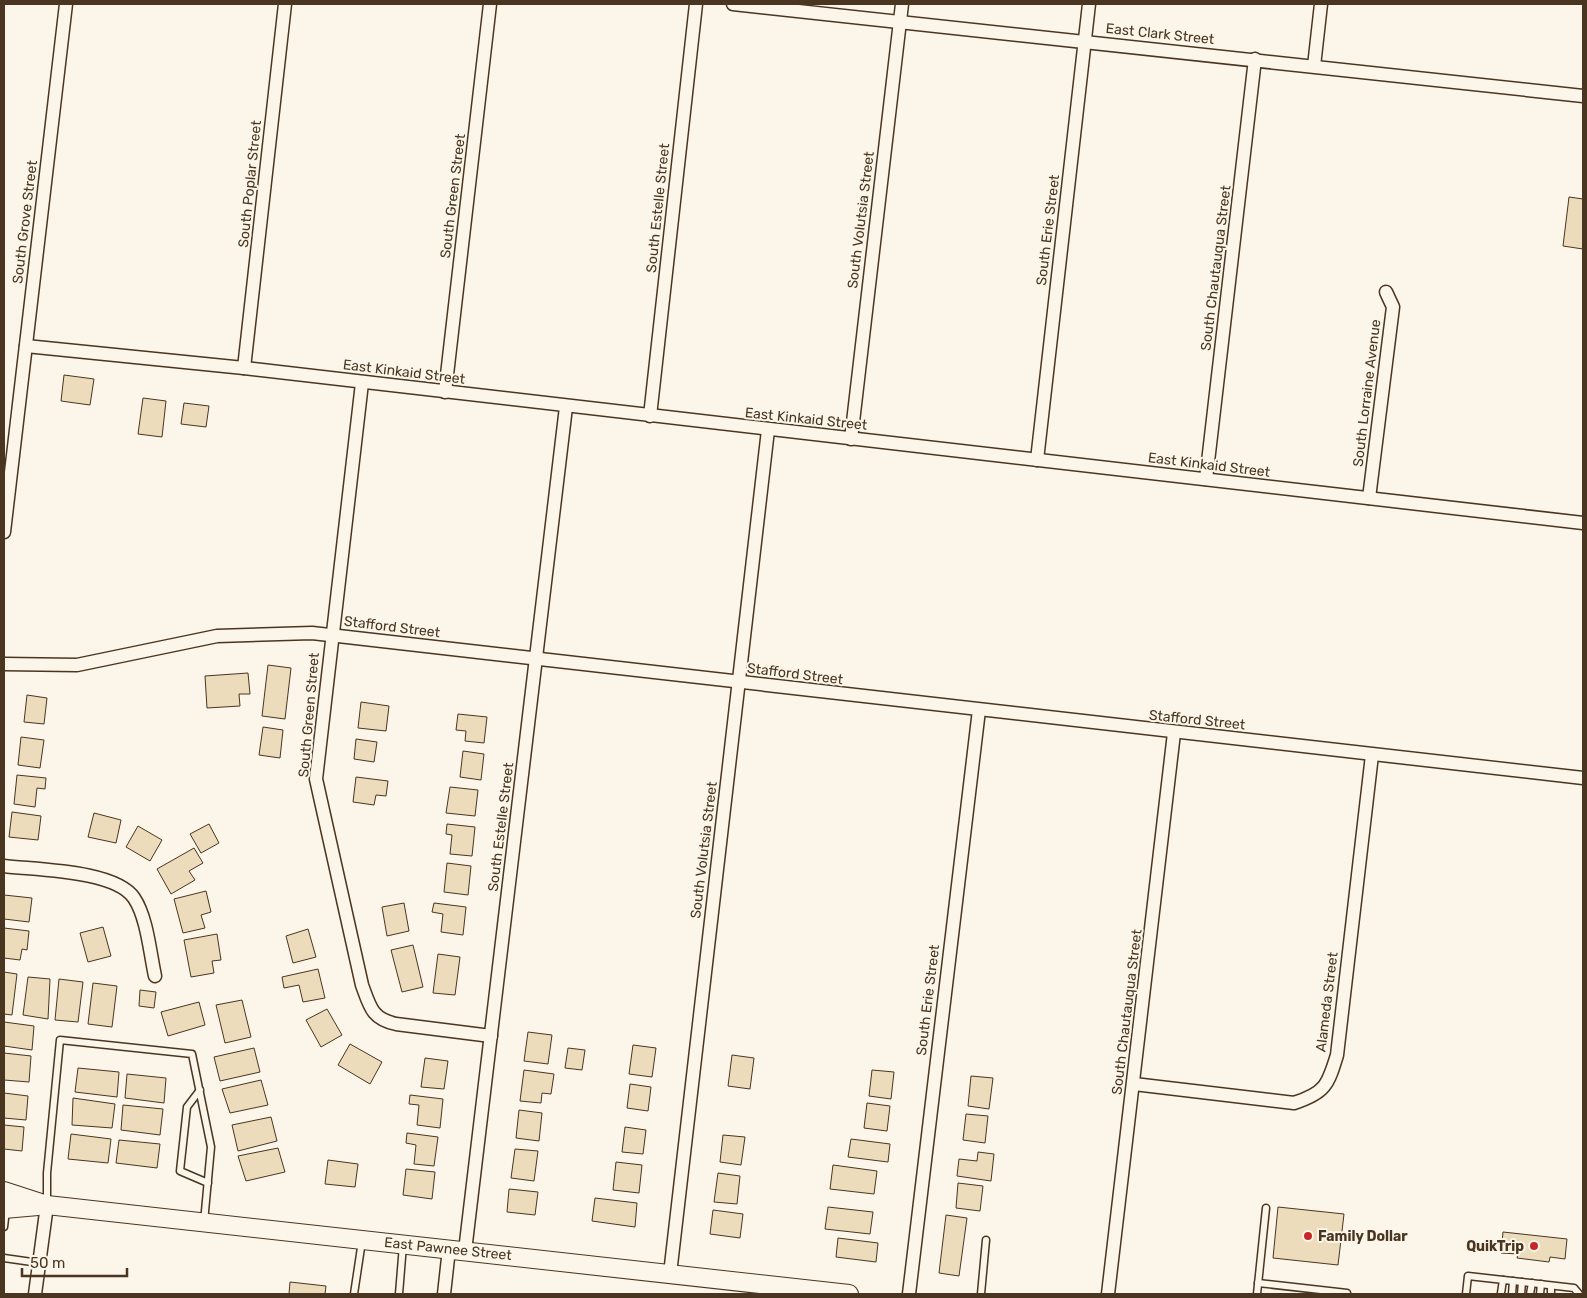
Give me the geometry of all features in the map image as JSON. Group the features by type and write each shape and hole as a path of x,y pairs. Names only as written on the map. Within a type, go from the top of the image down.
{"main road":[{"name":"East Pawnee Street","path":"4,1191 47,1205"},
{"name":"East Pawnee Street","path":"5,1209 47,1205 850,1294"}],"street":[{"name":"South Grove Street","path":"4,532 66,4"},
{"name":"South Poplar Street","path":"244,368 285,4"},
{"name":"South Green Street","path":"445,392 490,4"},
{"name":"South Estelle Street","path":"650,416 696,4"},
{"name":"East Clark Street","path":"733,4 1256,59 1583,96"},
{"name":"South Volutsia Street","path":"851,440 902,4"},
{"name":"South Erie Street","path":"1037,460 1089,4"},
{"path":"1314,66 1321,4"},
{"name":"South Chautauqua Street","path":"1206,479 1256,59"},
{"name":"South Lorraine Avenue","path":"1369,498 1393,307 1386,292"},
{"name":"East Kinkaid Street","path":"26,346 244,368 851,440 1583,523"},
{"name":"South Green Street","path":"362,382 316,780 362,985 368,1001 381,1021 410,1027 491,1036"},
{"name":"South Estelle Street","path":"444,1294 457,1250 491,1036 566,407"},
{"name":"South Volutsia Street","path":"670,1274 768,430"},
{"name":"Stafford Street","path":"4,664 77,665 217,636 312,633 1174,733 1583,778"},
{"name":"South Erie Street","path":"909,1294 979,710"},
{"name":"South Chautauqua Street","path":"1108,1294 1174,733"},
{"name":"Alameda Street","path":"1134,1084 1294,1103 1314,1096 1324,1086 1337,1055 1372,755"},
{"path":"4,866 100,878 122,888 134,898 141,915 155,976"},
{"path":"34,1294 47,1205"}],"lane":[{"path":"47,1205 48,1173 60,1040 192,1054 211,1147 204,1222"},
{"path":"200,1090 186,1107 180,1171 208,1183"},
{"path":"1257,1294 1266,1208"},
{"path":"4,1227 5,1209"},
{"path":"354,1294 362,1240"},
{"path":"981,1294 986,1240"},
{"path":"398,1294 403,1244"},
{"path":"4,1258 39,1263"},
{"path":"1466,1294 1468,1276 1574,1288 1581,1294"},
{"path":"1501,1293 1503,1280"},
{"path":"1512,1294 1513,1281"},
{"path":"1521,1294 1522,1282"},
{"path":"1258,1283 1347,1293"},
{"path":"1530,1294 1532,1283"},
{"path":"1540,1294 1541,1284"},
{"path":"1551,1294 1552,1286"}],"building":[{"path":"1569,197 1583,199 1583,249 1563,246"},
{"path":"64,375 94,379 90,405 61,401"},
{"path":"143,398 166,401 162,437 138,434"},
{"path":"184,403 209,406 206,427 181,424"},
{"path":"268,665 291,668 285,719 262,716"},
{"path":"248,673 250,694 239,694 240,706 207,708 205,676"},
{"path":"27,695 47,698 44,724 24,722"},
{"path":"361,702 389,706 386,731 358,728"},
{"path":"458,714 487,717 484,743 465,741 466,731 456,730"},
{"path":"263,727 283,730 280,758 259,755"},
{"path":"21,737 44,740 40,768 18,765"},
{"path":"356,739 377,742 374,762 354,759"},
{"path":"463,751 484,754 481,780 460,777"},
{"path":"17,775 46,778 45,789 37,788 35,807 14,804"},
{"path":"356,777 388,781 386,796 376,795 374,805 353,802"},
{"path":"450,787 478,790 475,816 446,813"},
{"path":"12,812 41,816 38,840 9,837"},
{"path":"94,813 121,820 116,843 88,837"},
{"path":"209,824 219,843 201,853 190,834"},
{"path":"447,824 475,827 472,856 450,854 452,835 446,834"},
{"path":"138,826 162,840 150,861 126,847"},
{"path":"194,848 203,863 189,871 195,880 171,894 157,869"},
{"path":"447,863 471,866 468,895 444,892"},
{"path":"206,891 211,912 201,915 205,928 183,933 174,899"},
{"path":"4,895 32,898 29,922 4,919"},
{"path":"404,903 409,931 387,936 382,907"},
{"path":"434,903 466,907 463,935 441,932 443,914 432,912"},
{"path":"103,927 111,956 88,962 80,933"},
{"path":"4,928 29,931 27,950 22,949 20,960 4,958"},
{"path":"308,929 316,957 293,963 286,936"},
{"path":"217,934 221,960 212,961 214,973 191,977 184,940"},
{"path":"413,945 423,987 402,992 391,950"},
{"path":"438,954 460,957 455,995 433,993"},
{"path":"318,969 325,998 303,1002 299,985 284,988 282,977"},
{"path":"4,972 17,974 12,1015 4,1014"},
{"path":"28,977 50,979 48,1019 23,1015"},
{"path":"59,979 83,982 78,1022 55,1020"},
{"path":"93,983 117,986 112,1027 88,1024"},
{"path":"140,990 156,992 154,1008 139,1006"},
{"path":"242,1000 251,1037 225,1043 216,1005"},
{"path":"199,1002 205,1025 168,1036 161,1012"},
{"path":"327,1009 342,1035 321,1047 306,1020"},
{"path":"4,1022 34,1026 32,1050 4,1046"},
{"path":"528,1032 552,1035 548,1064 524,1061"},
{"path":"350,1044 382,1062 370,1084 338,1065"},
{"path":"633,1045 656,1048 652,1077 629,1074"},
{"path":"254,1048 260,1072 220,1081 214,1057"},
{"path":"568,1048 585,1050 582,1070 565,1068"},
{"path":"4,1053 31,1056 29,1082 4,1080"},
{"path":"732,1055 754,1058 750,1089 728,1086"},
{"path":"425,1058 448,1061 444,1089 421,1087"},
{"path":"78,1068 119,1072 117,1097 75,1092"},
{"path":"524,1070 554,1074 551,1094 542,1093 541,1103 520,1101"},
{"path":"872,1070 894,1072 891,1099 869,1096"},
{"path":"127,1074 166,1078 164,1103 125,1098"},
{"path":"971,1076 993,1078 989,1109 968,1106"},
{"path":"261,1080 268,1105 230,1113 222,1089"},
{"path":"630,1084 651,1087 648,1111 627,1108"},
{"path":"4,1093 28,1096 26,1120 4,1118"},
{"path":"410,1095 443,1099 440,1128 417,1125 419,1105 409,1104"},
{"path":"73,1098 115,1104 112,1128 72,1125"},
{"path":"867,1103 890,1106 887,1131 864,1128"},
{"path":"123,1105 163,1109 160,1135 121,1130"},
{"path":"519,1110 542,1113 539,1141 516,1138"},
{"path":"966,1114 988,1116 985,1143 963,1140"},
{"path":"271,1117 277,1141 238,1151 232,1125"},
{"path":"4,1125 24,1127 22,1151 4,1149"},
{"path":"625,1127 646,1130 643,1154 622,1152"},
{"path":"407,1133 438,1137 434,1166 414,1164 416,1145 406,1143"},
{"path":"71,1134 111,1139 108,1163 68,1159"},
{"path":"723,1135 745,1137 741,1165 720,1162"},
{"path":"851,1139 890,1144 888,1162 848,1157"},
{"path":"119,1140 160,1144 157,1168 116,1163"},
{"path":"278,1148 285,1172 246,1181 238,1156"},
{"path":"515,1149 538,1151 534,1181 511,1178"},
{"path":"978,1152 994,1154 991,1181 957,1176 959,1159 977,1161"},
{"path":"328,1160 358,1164 355,1187 325,1184"},
{"path":"616,1162 642,1165 639,1193 613,1190"},
{"path":"833,1165 877,1171 874,1194 830,1189"},
{"path":"406,1169 435,1172 432,1199 403,1195"},
{"path":"718,1173 740,1176 737,1204 714,1202"},
{"path":"958,1183 983,1186 980,1211 956,1208"},
{"path":"509,1189 538,1192 535,1215 507,1212"},
{"path":"595,1198 637,1203 635,1227 592,1221"},
{"path":"828,1207 873,1212 870,1234 825,1229"},
{"name":"Family Dollar","path":"1278,1207 1344,1214 1338,1265 1273,1258"},
{"path":"713,1210 743,1214 740,1238 710,1234"},
{"path":"946,1215 967,1218 959,1276 939,1273"},
{"name":"QuikTrip","path":"1503,1232 1567,1239 1565,1259 1550,1257 1549,1262 1517,1258 1518,1254 1501,1253"},
{"path":"838,1238 878,1243 876,1262 836,1257"},
{"path":"290,1282 326,1286 325,1294 289,1294"}],"place":[{"name":"Family Dollar","path":"1308,1236"},
{"name":"QuikTrip","path":"1534,1246"}]}
